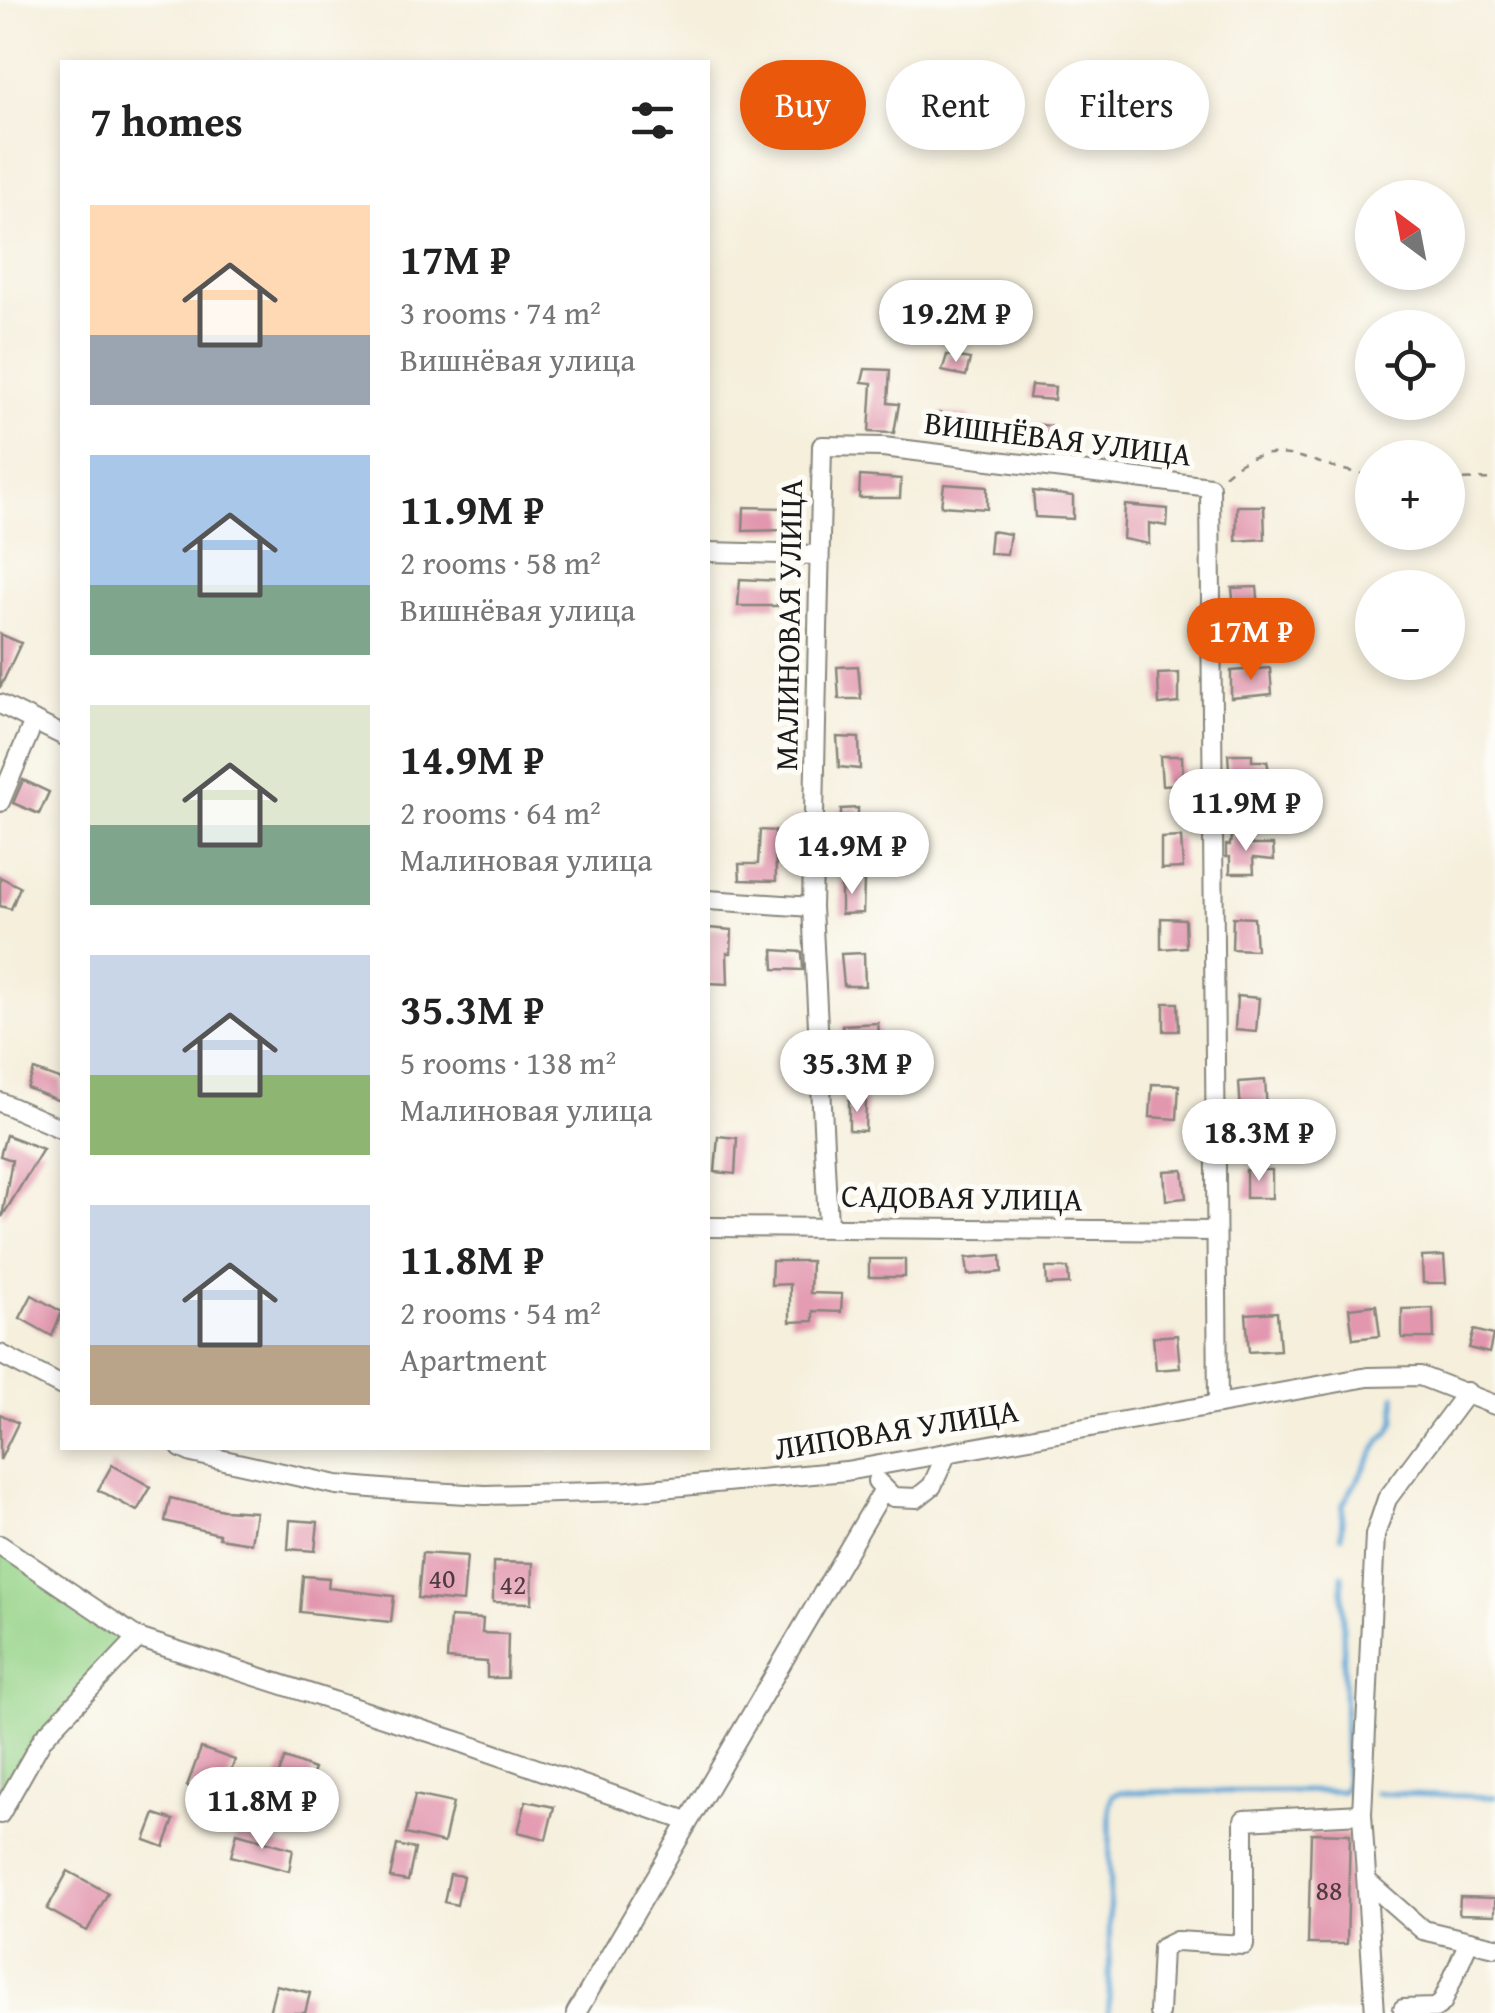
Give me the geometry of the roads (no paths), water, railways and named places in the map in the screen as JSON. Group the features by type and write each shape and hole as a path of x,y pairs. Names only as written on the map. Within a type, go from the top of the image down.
{"street":[{"name":"ВИШНЁВАЯ УЛИЦА","path":"822,446 883,446 1210,487 1218,1404"},
{"name":"МАЛИНОВАЯ УЛИЦА","path":"822,446 812,907 828,1226"},
{"path":"710,552 820,555"},
{"path":"0,704 60,734"},
{"path":"0,802 34,720"},
{"path":"710,900 812,907"},
{"path":"0,1102 60,1128"},
{"name":"САДОВАЯ УЛИЦА","path":"710,1227 1216,1230"},
{"path":"0,1354 60,1385"},
{"name":"ЛИПОВАЯ УЛИЦА","path":"185,1450 336,1485 486,1495 629,1491 871,1466 1368,1377 1420,1376 1495,1405"},
{"path":"1376,2013 1362,1814 1375,1535 1387,1499 1466,1392"},
{"path":"871,1466 873,1476 893,1497 917,1498 932,1486 946,1453"},
{"path":"576,2013 884,1489"},
{"path":"0,1545 138,1638 687,1820"},
{"path":"2,1804 43,1738 138,1638"},
{"path":"1159,2013 1162,1948 1176,1940 1244,1945 1244,1820 1362,1814"},
{"path":"1368,1882 1423,1930 1495,1947"},
{"path":"1404,2009 1435,2008 1442,2004 1469,1941"}],"waterway":[{"path":"1341,1536 1343,1504 1395,1421 1395,1395"},
{"path":"1109,2013 1113,1795 1343,1791 1346,1784 1342,1575"},
{"path":"1376,1793 1495,1797"}]}
